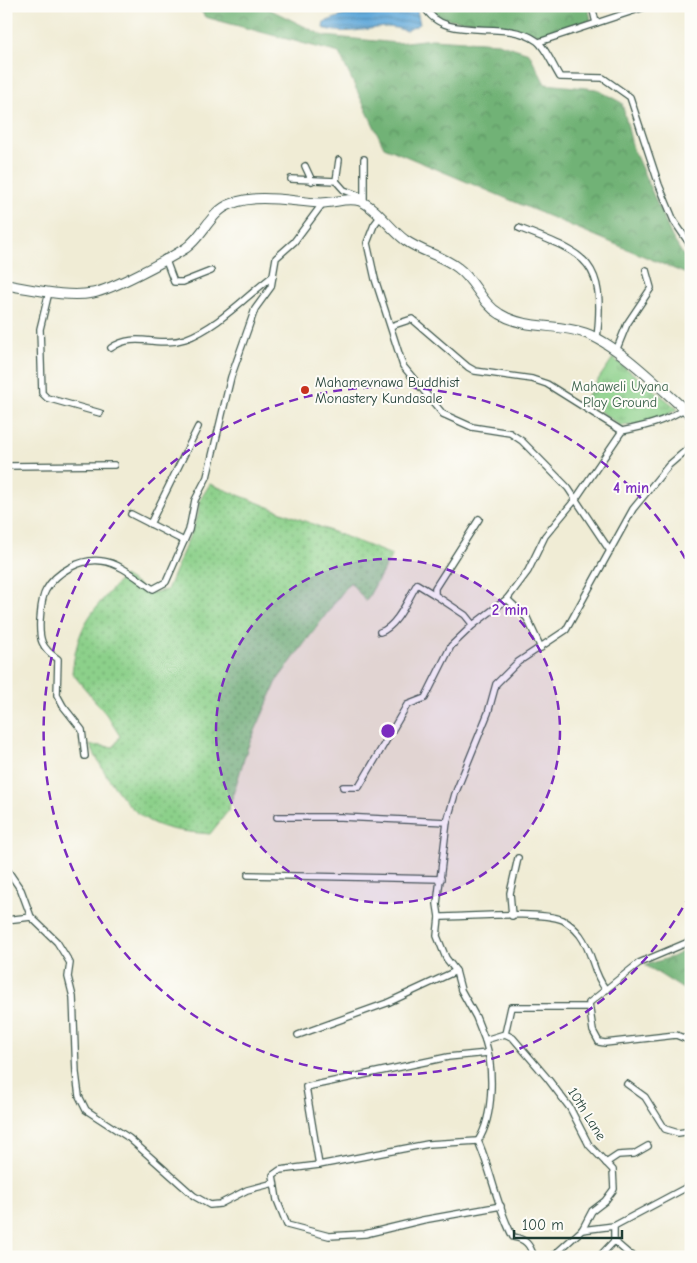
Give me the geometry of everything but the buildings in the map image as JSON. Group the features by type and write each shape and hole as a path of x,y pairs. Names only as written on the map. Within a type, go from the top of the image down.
{"street":[{"path":"424,6 436,22 464,28 508,30 527,35 539,42 560,76 603,78 630,97 659,184 674,221 691,246"},
{"path":"592,6 596,23"},
{"path":"539,42 648,6"},
{"path":"363,202 364,159"},
{"path":"336,181 339,160"},
{"path":"305,166 312,181"},
{"path":"291,179 336,181 344,190 360,196 363,202 405,240 460,269 484,301 499,314 515,322 582,332 597,338 616,351 687,412 651,425 622,431 547,384 532,379 475,371 412,319 391,326"},
{"path":"6,285 49,292 94,293 118,284 187,247 215,215 228,204 248,198 324,203 347,199 363,202"},
{"path":"85,756 82,730 63,706 57,695 58,659 48,653 39,636 41,607 45,591 57,575 73,566 87,562 102,561 128,572 153,589 160,587 166,582 194,513 195,500 207,478 231,377 255,308 271,287 276,258 294,242 324,203"},
{"path":"380,217 374,224 367,243 375,279 403,366 443,414 472,427 510,433 516,437 568,488 610,551"},
{"path":"520,228 565,246 581,256 592,269 598,283 600,316 597,338"},
{"path":"165,258 174,282 183,282 211,271"},
{"path":"616,351 627,324 651,288 646,270"},
{"path":"111,348 121,340 172,342 186,338 207,328 273,276"},
{"path":"49,292 40,329 42,393 47,398 100,414"},
{"path":"150,524 198,427"},
{"path":"343,787 358,787 407,705 425,698 451,646 473,625 507,599 528,571 545,536 575,500 622,431"},
{"path":"478,1141 485,1130 489,1114 490,1064 488,1053 476,1017 461,990 456,971 446,958 437,936 439,917 437,904 447,822 455,794 488,712 496,684 518,662 566,630 633,509 669,466 691,446"},
{"path":"6,466 114,465"},
{"path":"131,514 184,541"},
{"path":"435,596 435,588 479,519"},
{"path":"380,632 386,630 394,620 417,584 465,615 473,625"},
{"path":"507,599 526,618 541,648"},
{"path":"277,817 341,817 447,822"},
{"path":"512,916 510,892 518,858"},
{"path":"6,868 21,890 31,917 57,942 70,963 68,977 73,998 78,1096 86,1110 129,1138 194,1196 210,1205 220,1204 247,1190 274,1183"},
{"path":"248,875 441,879"},
{"path":"439,917 545,916 564,920 578,932 590,949 596,977 606,990"},
{"path":"6,920 31,917"},
{"path":"691,941 639,963 589,1003 593,1031 599,1042 605,1043 676,1035 691,1041"},
{"path":"298,1035 387,1003 456,971"},
{"path":"485,1040 505,1034 511,1007 589,1007"},
{"name":"10th Lane","path":"505,1034 513,1038 548,1079 570,1108 589,1145 613,1170 614,1189 605,1201 592,1211 582,1230 552,1257"},
{"path":"319,1165 306,1087 448,1057 488,1053"},
{"path":"627,1084 646,1097 665,1130 678,1133 691,1131"},
{"path":"478,1141 428,1144 319,1165 280,1170 273,1175 277,1200 287,1225 329,1236 364,1234 423,1220 501,1206"},
{"path":"478,1141 488,1163 506,1225 513,1237 523,1239 530,1246 534,1257"},
{"path":"606,1163 618,1154 634,1154 648,1146"},
{"path":"582,1230 614,1226 691,1185"},
{"path":"599,1257 614,1241 614,1226"},
{"path":"614,1241 629,1254 636,1257"}],"green space":[{"path":"198,6 263,6 324,36 397,43 432,39 498,43 529,53 545,84 596,89 622,103 633,149 672,237 691,268 691,276 384,147 339,53 205,17"},
{"path":"430,6 588,6 591,20 541,36 504,25 440,18"},
{"name":"Mahaweli Uyana Play Ground","path":"613,358 678,409 650,423 621,426 584,400"},
{"path":"210,484 392,555 366,601 350,582 278,679 247,749 228,811 210,834 163,827 149,821 131,807 107,776 90,745 114,747 120,736 106,714 72,673 82,630 95,609 124,576 151,593 167,590 198,516 200,500"},
{"path":"691,947 691,994 645,965 672,957"}],"water":[{"path":"371,6 416,6 420,24 406,31 387,27 347,31 323,28 324,22"}],"place":[{"name":"Mahamevnawa Buddhist Monastery Kundasale","path":"305,390"}]}
